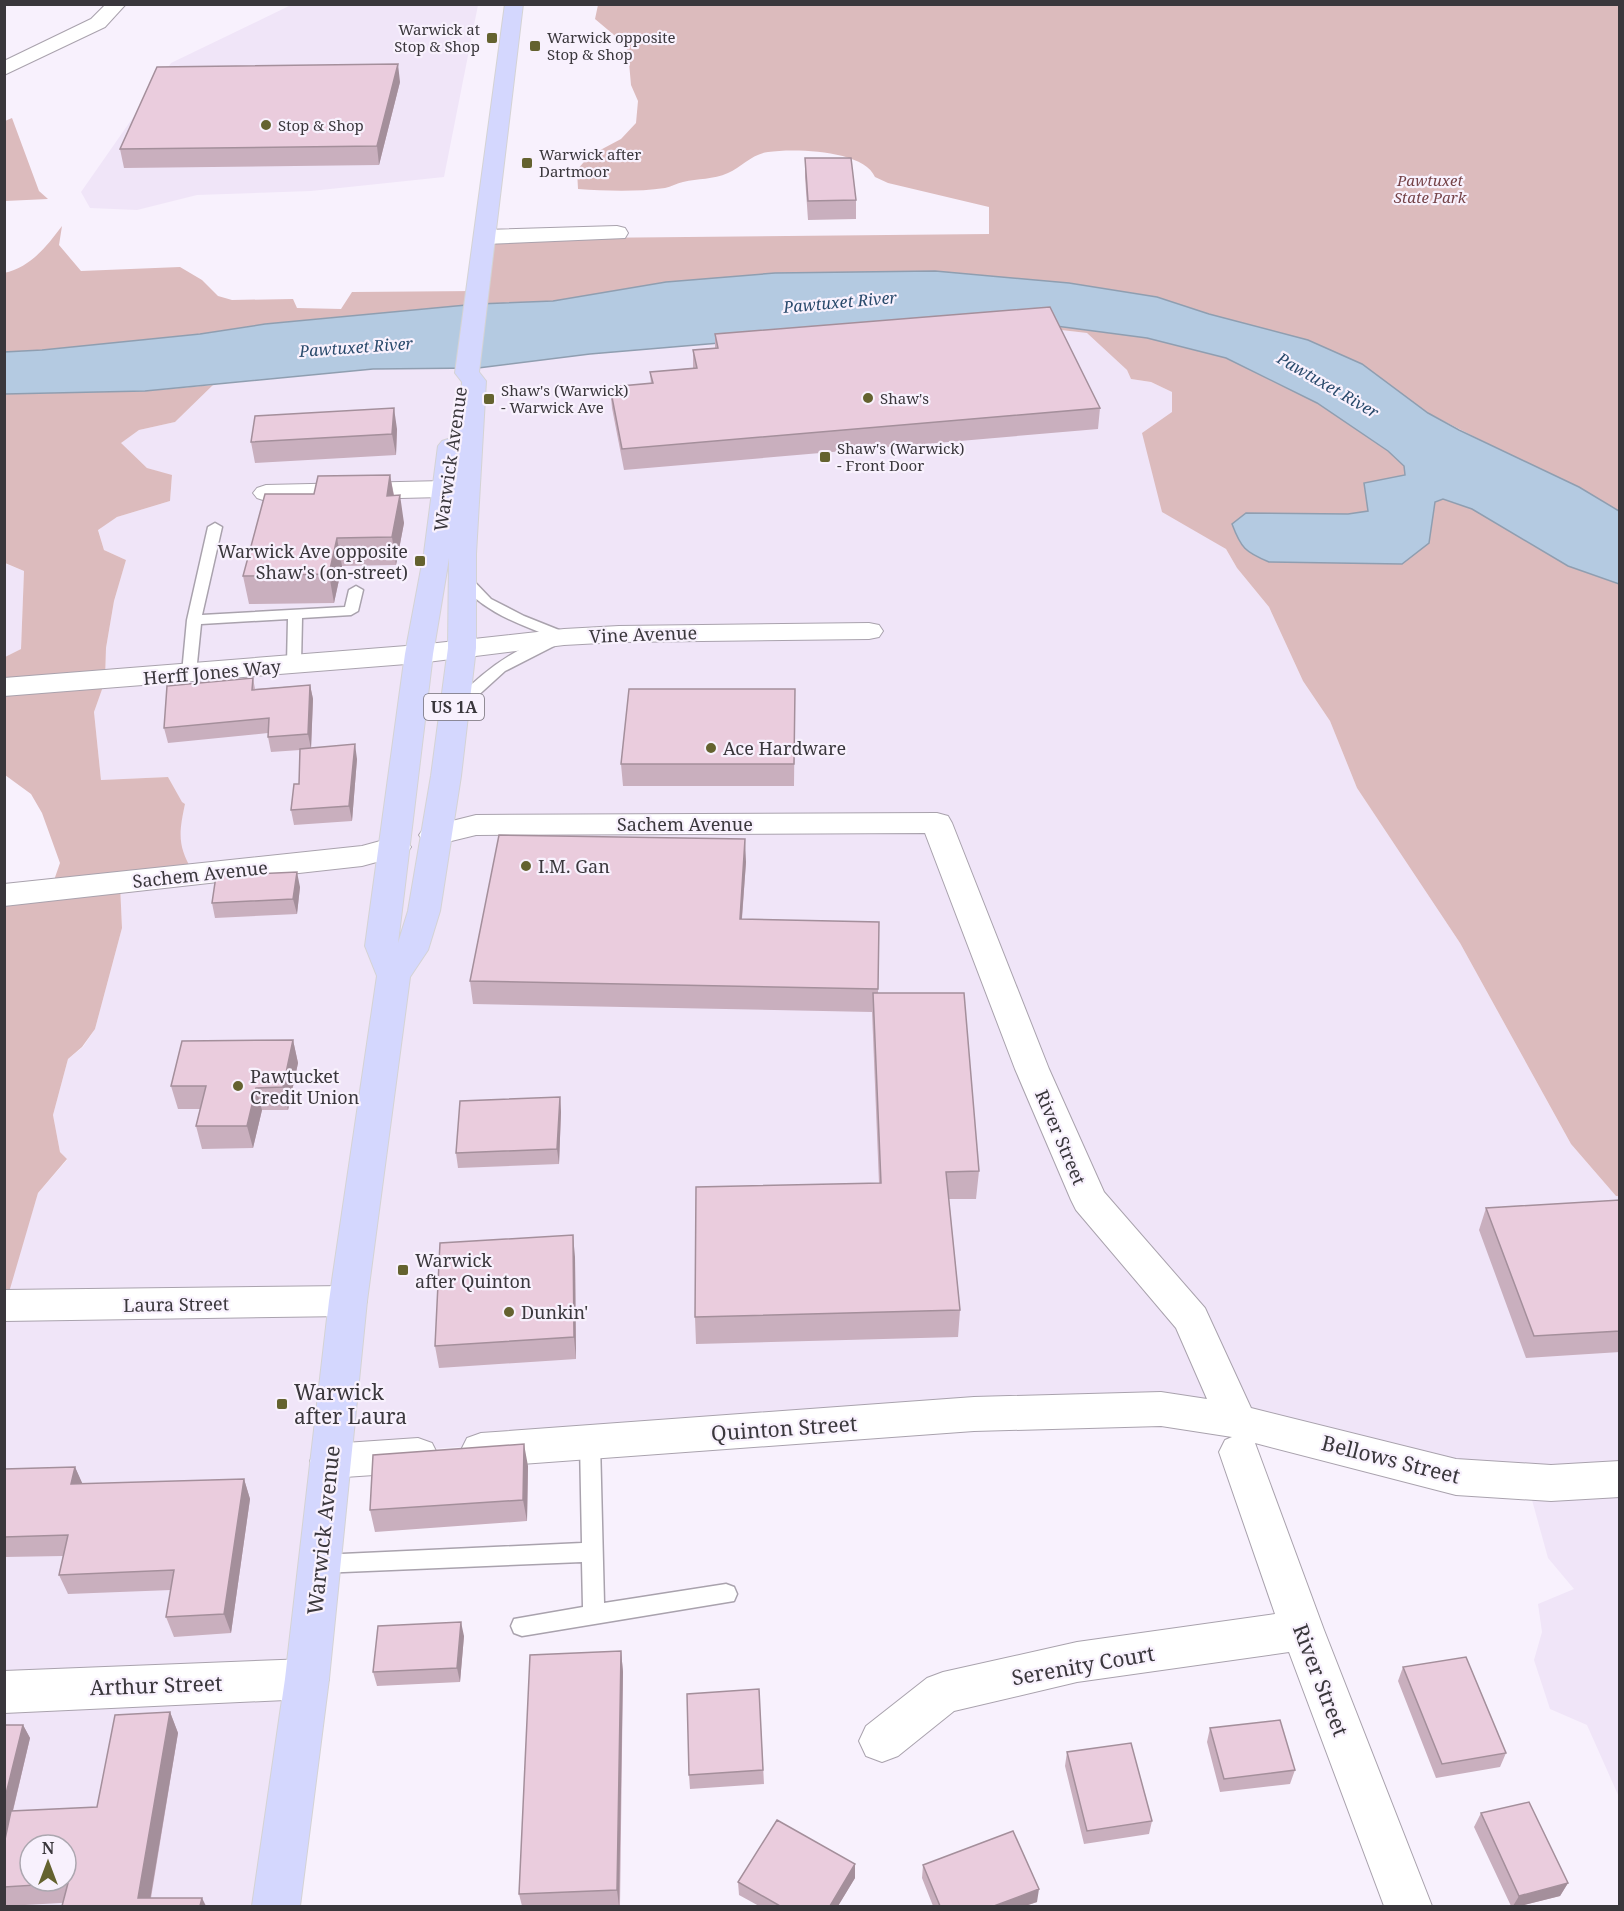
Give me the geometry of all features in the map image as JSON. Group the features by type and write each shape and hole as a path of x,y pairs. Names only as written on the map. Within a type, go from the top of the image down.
{"main road":[{"path":"467,371 479,293 514,4"},
{"name":"Warwick Avenue","path":"276,1906 307,1679 348,1301 394,976 412,950 421,921 446,776 462,648 462,577 474,381 467,371 459,382 457,412 444,489 437,553 419,654 389,879 381,946 394,976"}],"street":[{"path":"4,69 98,23 117,4"},
{"path":"485,237 617,233"},
{"path":"266,493 444,489"},
{"name":"Vine Avenue","path":"419,654 564,637 619,634 869,631"},
{"name":"Herff Jones Way","path":"4,687 419,654"},
{"name":"Sachem Avenue","path":"435,835 476,825 937,823"},
{"name":"River Street","path":"937,823 1032,1069 1089,1200 1191,1319 1238,1436 1302,1630 1408,1906"},
{"name":"Sachem Avenue","path":"4,895 362,856 395,847"},
{"name":"Laura Street","path":"4,1306 348,1301"},
{"name":"Quinton Street","path":"330,1461 974,1414 1161,1409 1238,1436"},
{"name":"Bellows Street","path":"1238,1436 1456,1477 1551,1483 1620,1479"},
{"name":"Serenity Court","path":"882,1741 943,1693 1077,1662 1302,1630"},
{"name":"Arthur Street","path":"4,1692 307,1679"}],"lane":[{"path":"189,674 194,621 214,527"},
{"path":"462,577 486,602 519,619 564,637"},
{"path":"194,621 351,611 356,590"},
{"path":"294,664 295,614"},
{"path":"454,710 485,677 526,651 564,637"},
{"path":"590,1442 594,1614"},
{"path":"319,1564 594,1552"},
{"path":"522,1626 726,1594"}],"shaded area":[{"path":"291,5 478,5 444,177 311,191 197,195 137,210 90,208 81,192 171,63"},
{"path":"1010,324 1088,333 1127,370 1131,379 1151,382 1172,392 1172,412 1197,531 1226,549 1237,568 1269,607 1303,681 1330,721 1357,788 1460,943 1571,1144 1616,1196 1619,1196 1619,1797 1587,1725 1550,1709 1534,1660 1542,1632 1538,1604 1574,1589 1548,1558 1527,1482 1231,1403 960,1411 347,1455 303,1732 280,1906 5,1906 4,1306 38,1193 67,1160 60,1152 53,1115 68,1059 83,1047 95,1029 122,928 120,884 193,871 183,855 179,832 185,804 182,803 168,777 101,780 94,712 105,681 106,648 114,601 126,560 104,550 98,529 117,517 170,501 172,476 147,468 120,443 139,430 175,422 213,385 373,369 478,368 590,354 911,327"},
{"path":"4,563 24,571 21,649 5,657"}],"green space":[{"name":"Pawtuxet State Park","path":"598,5 1619,5 1619,511 1428,413 1362,364 1157,297 1069,283 988,280 666,282 553,301 477,304 265,324 200,334 5,352 4,273 30,261 44,249 62,226 59,245 81,271 180,267 202,280 218,296 232,300 293,299 297,308 341,309 352,292 477,291 489,239 989,234 989,207 888,183 875,177 868,168 857,161 843,156 810,151 762,153 722,175 683,182 665,188 622,191 578,189 577,170 589,156 621,139 636,123 638,101 631,85 628,51 620,40 595,19"},
{"path":"12,118 39,191 48,199 5,201 5,121"},
{"path":"1003,319 1147,338 1226,358 1317,403 1388,451 1404,466 1406,475 1368,511 1349,514 1429,543 1435,502 1443,499 1472,509 1568,566 1619,584 1619,1196 1616,1196 1571,1144 1460,943 1357,788 1330,721 1303,681 1269,607 1237,568 1226,549 1162,512 1142,433 1172,412 1172,392 1151,382 1131,379 1127,370 1087,333 1010,324"},
{"path":"213,385 175,422 139,430 121,443 147,468 172,475 170,501 117,517 98,530 104,550 126,560 114,601 106,648 105,681 94,712 101,780 168,777 185,804 181,823 181,839 184,854 193,872 120,884 122,928 95,1029 82,1047 68,1059 53,1115 60,1152 67,1159 38,1193 5,1306 5,894 52,886 60,863 42,813 31,794 5,775 5,657 21,649 24,571 5,563 5,394 145,391"}],"water":[{"name":"Pawtuxet River","path":"935,271 1069,283 1157,297 1209,314 1308,340 1362,364 1428,413 1579,487 1619,511 1619,584 1568,566 1472,509 1443,499 1435,502 1429,543 1402,564 1269,562 1249,552 1238,539 1232,524 1246,513 1348,514 1368,511 1364,483 1405,475 1404,466 1388,451 1317,403 1226,358 1147,338 1003,319 590,354 478,368 373,369 145,391 5,394 4,352 200,334 265,324 477,304 553,301 666,282 775,273"}],"building":[{"name":"Stop & Shop","path":"398,64 377,146 120,149 157,67"},
{"path":"805,158 851,158 856,200 808,201"},
{"name":"Shaw's","path":"1050,307 1100,408 622,449 610,387 653,383 650,372 697,368 693,350 718,348 715,334"},
{"path":"394,408 392,434 251,442 255,416"},
{"path":"390,475 387,496 400,495 392,537 337,538 329,574 243,576 265,494 314,494 318,476"},
{"path":"253,678 252,690 310,685 308,734 268,737 269,718 164,728 167,686"},
{"name":"Ace Hardware","path":"629,689 795,689 794,764 621,764"},
{"path":"355,744 349,806 291,810 294,784 299,784 300,749"},
{"path":"499,835 745,839 740,919 879,922 878,989 470,981"},
{"path":"297,872 293,899 212,903 216,876"},
{"path":"873,993 964,993 979,1171 946,1172 960,1310 695,1317 696,1187 881,1183"},
{"path":"293,1040 283,1087 256,1088 247,1126 196,1126 206,1086 171,1086 182,1041"},
{"path":"560,1097 557,1149 456,1153 460,1101"},
{"path":"1620,1200 1620,1331 1534,1336 1486,1208"},
{"name":"Dunkin'","path":"573,1235 574,1337 435,1346 440,1243"},
{"path":"524,1444 523,1500 370,1510 373,1455"},
{"path":"75,1467 71,1484 244,1479 224,1614 166,1617 174,1570 59,1575 68,1535 4,1537 4,1469"},
{"path":"461,1622 457,1668 373,1672 378,1626"},
{"path":"621,1651 617,1890 519,1894 530,1655"},
{"path":"1466,1657 1506,1753 1442,1764 1403,1667"},
{"path":"759,1689 763,1770 689,1775 687,1694"},
{"path":"170,1712 138,1898 202,1898 200,1906 62,1906 65,1893 78,1893 78,1833 18,1833 18,1886 4,1887 4,1844 11,1811 97,1807 115,1715"},
{"path":"1280,1720 1295,1770 1224,1779 1210,1728"},
{"path":"4,1725 23,1725 4,1802"},
{"path":"1131,1743 1152,1821 1087,1831 1067,1752"},
{"path":"1529,1802 1568,1883 1519,1896 1481,1813"},
{"path":"777,1820 855,1864 830,1906 780,1906 738,1882"},
{"path":"1013,1831 1039,1889 994,1906 940,1906 923,1865"}],"place":[{"name":"Warwick at Stop & Shop","path":"492,38"},
{"name":"Warwick opposite Stop & Shop","path":"535,46"},
{"name":"Stop & Shop","path":"266,125"},
{"name":"Warwick after Dartmoor","path":"527,163"},
{"name":"Shaw's","path":"868,398"},
{"name":"Shaw's (Warwick) - Warwick Ave","path":"489,399"},
{"name":"Shaw's (Warwick) - Front Door","path":"825,457"},
{"name":"Warwick Ave opposite Shaw's (on-street)","path":"420,561"},
{"name":"Ace Hardware","path":"711,748"},
{"name":"I.M. Gan","path":"526,866"},
{"name":"Pawtucket Credit Union","path":"238,1086"},
{"name":"Warwick after Quinton","path":"403,1270"},
{"name":"Dunkin'","path":"509,1312"},
{"name":"Warwick after Laura","path":"282,1404"}]}
